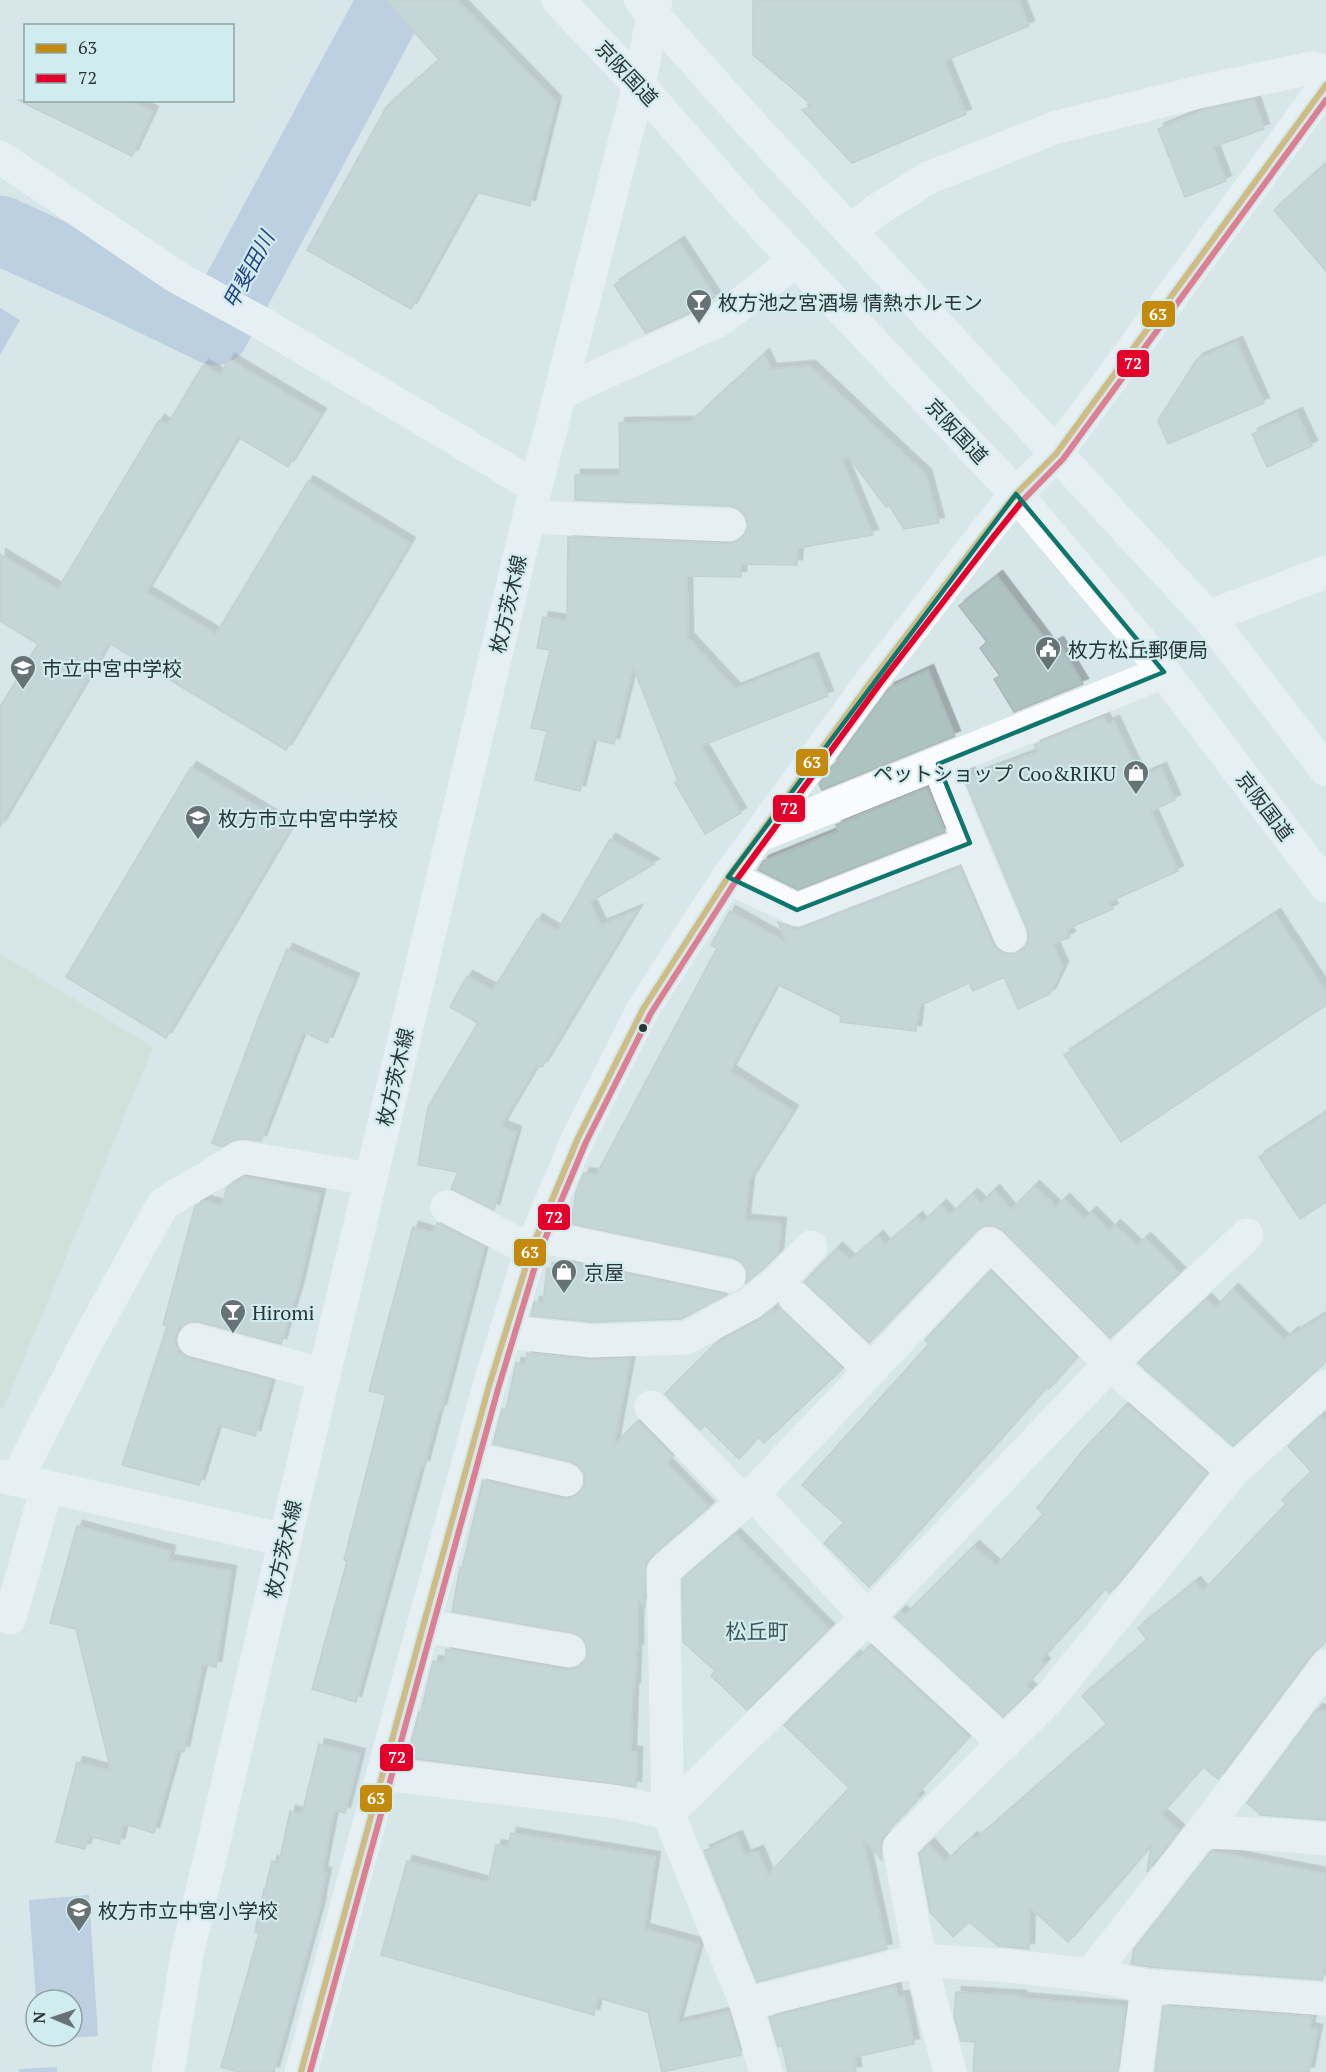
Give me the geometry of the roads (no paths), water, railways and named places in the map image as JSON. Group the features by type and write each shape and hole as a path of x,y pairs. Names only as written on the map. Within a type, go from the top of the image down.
{"main road":[{"name":"京阪国道","path":"558,0 639,85 749,211 1016,494 1141,642 1326,886"},
{"name":"枚方茨木線","path":"168,2072 187,1955 532,502 639,85 650,5"},
{"path":"650,5 750,123 1208,617 1326,770"},
{"path":"850,231 930,177 1054,128 1203,91 1312,68 1326,71"},
{"path":"301,2072 470,1458 534,1243 578,1138 643,1009 728,877 872,680 1016,494 1056,454 1326,85"},
{"path":"0,157 175,276 264,324 532,502 729,525"},
{"path":"560,393 720,320 796,260"},
{"path":"1208,617 1326,572"},
{"path":"758,836 1164,672"},
{"path":"938,764 1010,936"},
{"path":"728,877 797,910 970,843"},
{"path":"10,1618 21,1481 83,1349 163,1204 242,1157 371,1179"},
{"path":"447,1207 534,1243 729,1276"},
{"path":"668,1813 867,1617 1110,1364 1247,1235"},
{"path":"766,2072 746,2004 668,1813 663,1571 749,1498 990,1244 1110,1364 1233,1471"},
{"path":"506,1332 591,1341 686,1338 751,1303 778,1281 811,1247"},
{"path":"795,1298 871,1370"},
{"path":"194,1340 324,1375"},
{"path":"950,2072 920,1960 899,1847 1051,1696 1233,1471 1326,1386"},
{"path":"651,1407 749,1498 867,1617 1004,1743"},
{"path":"470,1458 566,1480"},
{"path":"21,1481 285,1540"},
{"path":"425,1626 569,1651"},
{"path":"1090,1974 1202,1832 1326,1666"},
{"path":"383,1774 618,1802 668,1813"},
{"path":"1202,1832 1326,1839"},
{"path":"746,2004 920,1960 1090,1974 1146,1986 1326,1999"},
{"path":"1136,2072 1146,1986"}],"water":[{"path":"0,308 20,320 0,355"},
{"path":"89,1895 98,2036 84,2037 84,1988 35,1988 29,1900"},
{"path":"57,2067 57,2072 19,2072 19,2069"}],"waterway":[{"name":"甲斐田川","path":"0,230 215,331 393,0"}],"place":[{"name":"枚方池之宮酒場 情熱ホルモン","path":"699,325"},
{"name":"枚方松丘郵便局","path":"1048,672"},
{"name":"市立中宮中学校","path":"23,691"},
{"name":"ペットショップ Coo&RIKU","path":"1136,796"},
{"name":"枚方市立中宮中学校","path":"198,841"},
{"name":"京屋","path":"564,1295"},
{"name":"Hiromi","path":"233,1335"},
{"name":"枚方市立中宮小学校","path":"79,1933"}],"district":[{"name":"松丘町","path":"757,1631"}]}
